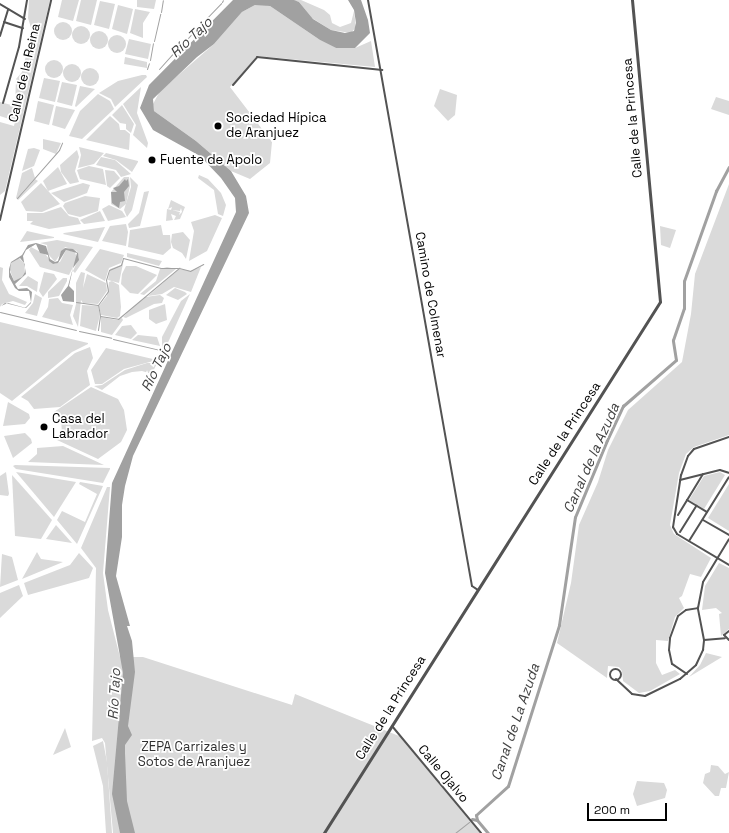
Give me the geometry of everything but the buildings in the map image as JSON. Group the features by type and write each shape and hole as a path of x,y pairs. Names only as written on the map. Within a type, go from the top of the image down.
{"street":[{"path":"3,103 23,28 27,0"},
{"name":"Calle de la Reina","path":"0,220 50,6 50,0"},
{"name":"Camino de Colmenar","path":"368,0 382,70 472,586 478,590"},
{"name":"Calle de la Princesa","path":"324,833 660,302 632,0"},
{"path":"0,4 25,19"},
{"path":"0,36 8,9"},
{"path":"4,22 23,28"},
{"path":"233,85 257,57 382,70"},
{"path":"0,198 5,198"},
{"path":"729,438 692,450 684,464 672,527 675,532 729,565"},
{"path":"680,480 720,470 729,473"},
{"path":"678,515 703,474"},
{"path":"689,541 729,477"},
{"path":"687,500 707,512"},
{"path":"680,532 696,506"},
{"path":"703,520 729,536"},
{"path":"616,679 621,673 614,668 610,675 630,692 642,697 664,688 687,674 700,658 704,640 698,608 703,582 729,539"},
{"path":"687,674 672,664 669,650 670,638 678,616 686,610 698,608"},
{"path":"725,638 725,633 729,631"},
{"path":"704,640 725,638 729,640"},
{"name":"Calle Ojalvo","path":"392,726 481,833"}],"green space":[{"path":"29,0 50,0 5,191 0,195 0,122 14,126 15,121 0,116 0,102 15,106 16,79 22,72 32,31 28,18"},
{"path":"62,0 79,0 73,21 58,17"},
{"path":"81,0 97,0 91,25 76,21"},
{"path":"137,0 156,0 154,9 137,7"},
{"path":"292,0 301,0 324,10 330,15 332,23 340,27 351,23 354,11 356,27 351,33 331,30 312,18 299,2"},
{"path":"100,1 115,4 109,29 94,25"},
{"path":"262,4 270,6 320,40 336,48 355,48 371,41 375,67 257,56 230,87 272,142 270,163 250,179 231,171 196,141 154,111 153,104 160,91 214,44 242,12 255,5"},
{"path":"118,5 133,9 127,34 112,29"},
{"path":"135,9 150,12 143,23 143,38 130,33"},
{"path":"59,22 67,22 72,27 70,38 67,40 59,40 54,35 54,27"},
{"path":"77,26 85,26 90,31 88,42 85,44 77,44 72,39 72,31"},
{"path":"95,31 103,31 108,36 106,47 103,49 95,49 90,44 90,36"},
{"path":"113,35 121,35 126,40 124,51 121,53 113,53 108,48 108,40"},
{"path":"129,39 151,44 148,59 125,54"},
{"path":"125,57 147,62 147,68 124,64"},
{"path":"50,60 58,60 63,65 61,76 58,78 50,78 45,73 45,65"},
{"path":"68,64 76,64 81,69 79,80 76,82 68,82 63,77 63,69"},
{"path":"86,68 94,68 99,73 97,84 94,86 86,86 81,81 81,73"},
{"path":"146,75 147,77 115,107 111,99 99,93 118,81"},
{"path":"44,78 60,81 55,102 39,98"},
{"path":"62,82 77,85 72,106 57,102"},
{"path":"80,86 95,89 76,107 75,106"},
{"path":"141,87 137,113 148,143 147,148 133,135 136,125 123,104"},
{"path":"440,89 457,95 455,115 448,121 434,106"},
{"path":"98,94 110,101 114,109 82,139 69,136 80,111"},
{"path":"716,97 729,101 729,115 711,109"},
{"path":"38,101 54,105 49,125 34,121"},
{"path":"122,105 134,124 131,133 126,129 126,124 120,123 112,115"},
{"path":"56,106 75,110 65,129 52,125"},
{"path":"110,116 119,124 120,130 125,130 130,134 129,150 86,140"},
{"path":"43,139 61,143 56,154 43,149"},
{"path":"79,147 104,153 94,164 78,168 81,155"},
{"path":"34,148 40,150 34,166 22,171 28,149"},
{"path":"77,150 79,157 75,171 79,182 70,184 61,172 60,165"},
{"path":"106,153 138,162 132,172 116,160 103,156"},
{"path":"101,157 115,160 131,174 121,177 116,170 96,165"},
{"path":"89,166 103,169 106,185 80,179 77,170"},
{"path":"58,167 67,184 48,191 43,181"},
{"path":"32,168 35,178 17,198 35,179 38,181 18,200 16,198 22,173"},
{"path":"105,170 114,171 120,178 110,188 107,186"},
{"path":"199,175 208,179 221,193 226,205 223,216 218,214 214,190 198,178"},
{"path":"124,177 129,177 130,186 126,204 120,209 111,204 111,192"},
{"path":"130,177 138,185 132,210 127,217 124,210 131,187"},
{"path":"41,183 60,204 42,212 26,211 21,202"},
{"path":"83,183 90,185 87,193 64,202 51,193"},
{"path":"729,184 729,435 694,447 686,454 679,473 670,525 674,534 711,558 701,577 690,574 682,596 679,598 684,608 675,617 668,641 656,640 656,663 662,675 675,670 680,674 650,691 639,693 623,681 622,671 619,667 608,666 607,678 557,643 571,583 579,525 598,482 608,450 628,410 682,362 691,314 695,274"},
{"path":"149,191 140,226 129,228 128,224 139,213 144,192"},
{"path":"85,196 100,198 98,211 80,217 68,214 63,206 65,203"},
{"path":"171,200 185,207 180,219 174,220 176,216 171,214 173,220 166,221 167,209 171,210 172,207 168,209","holes":["181,208 182,212 179,215 180,212 172,210 180,211"]},
{"path":"109,205 122,211 126,217 108,221 102,209"},
{"path":"61,207 69,216 78,218 81,224 49,229 30,224 33,221 27,221 27,213 43,213"},
{"path":"100,211 105,221 84,224 80,220"},
{"path":"215,215 222,218 207,251 189,261 194,231 191,222"},
{"path":"126,224 128,232 126,246 102,241 110,226"},
{"path":"161,225 163,235 170,235 171,248 163,255 128,247 130,230"},
{"path":"660,226 676,230 670,248 661,245"},
{"path":"105,227 98,242 63,234 64,233"},
{"path":"27,231 54,237 54,238 20,242"},
{"path":"183,232 190,240 186,259 182,253 173,248 171,242 172,234"},
{"path":"57,240 93,247 75,273 73,271 79,258 77,251 65,247 55,262 48,254 47,245 40,243"},
{"path":"31,247 46,255 53,264 60,262 66,250 75,252 77,259 69,275 40,267 29,250"},
{"path":"100,249 124,255 121,263 109,268 105,281 85,270"},
{"path":"127,253 162,261 159,266 127,257"},
{"path":"19,258 24,263 25,272 22,277 14,281 10,270 11,263"},
{"path":"124,259 119,283 108,280 110,269 121,265"},
{"path":"126,266 136,266 157,275 138,294 130,293 121,284 122,274"},
{"path":"0,267 3,268 2,280 9,294 27,302 25,305 13,301 2,304 0,307"},
{"path":"167,267 176,269 144,295 140,294 156,281 160,269"},
{"path":"201,267 191,292 174,287 162,294 148,296 179,269 190,271"},
{"path":"44,272 54,274 57,279 43,297 39,291"},
{"path":"81,272 85,273 83,288 87,274 106,283 107,291 98,304 83,303 81,300 78,327 73,316 76,304 76,283"},
{"path":"28,276 38,282 37,292 27,286 19,286"},
{"path":"63,278 67,278 67,281 59,296 48,298 48,292"},
{"path":"112,281 119,285 121,307 120,316 117,318 101,315 99,306 107,296 109,282"},
{"path":"175,288 187,294 178,300 166,295"},
{"path":"35,294 42,298 37,316 25,313 33,303"},
{"path":"190,294 166,347 162,347 162,337 181,301"},
{"path":"160,295 164,298 162,303 154,304 126,318 123,317 145,297"},
{"path":"58,298 62,303 73,305 70,315 73,325 42,317 48,307 49,299"},
{"path":"165,304 167,320 156,324 149,319 149,310"},
{"path":"82,305 98,306 100,315 96,331 80,326"},
{"path":"101,317 117,320 122,318 123,320 112,335 101,332"},
{"path":"0,322 88,344 72,352 12,401 0,393"},
{"path":"131,325 137,333 131,339 115,335 122,326"},
{"path":"138,335 157,337 160,346 132,340"},
{"path":"90,347 93,358 87,371 90,385 60,407 34,409 28,401 21,397 75,353"},
{"path":"106,348 157,360 124,369 102,384 95,384 91,370"},
{"path":"147,363 157,363 152,374 142,371 132,372 120,376 102,390 94,386 102,385 125,370"},
{"path":"91,387 118,399 124,410 127,430 121,442 98,459 57,440 62,436 61,415 54,412"},
{"path":"8,402 29,414 30,418 25,424 3,426"},
{"path":"25,433 31,439 32,443 13,458 4,436"},
{"path":"63,446 104,465 28,462 37,454 37,448"},
{"path":"13,466 110,469 103,483 16,469"},
{"path":"6,472 8,496 0,495 0,476"},
{"path":"16,472 76,482 54,517"},
{"path":"720,472 725,475 704,509 689,500 704,476"},
{"path":"12,475 52,520 41,539 15,536"},
{"path":"80,482 103,486 77,544 57,520 62,511 85,522 97,494 79,484"},
{"path":"729,484 729,531 708,518"},
{"name":"ZEPA Carrizales y Sotos de Aranjuez","path":"107,487 110,487 103,573 108,610 120,657 143,657 292,705 295,694 399,736 482,833 113,833 105,743 102,738 92,741 96,568 81,548"},
{"path":"56,525 72,543 46,539"},
{"path":"37,552 41,559 63,562 22,579"},
{"path":"79,553 93,568 89,578 28,595 24,583 70,565"},
{"path":"2,554 12,557 18,580 0,587"},
{"path":"719,563 729,568 729,629 721,636 719,614 722,613 716,608 702,610 705,586"},
{"path":"19,585 23,596 0,618 0,593"},
{"path":"706,653 722,657 689,677 700,665"},
{"path":"65,728 71,747 53,755"},
{"path":"103,741 107,762 112,833 106,833 103,786 93,746"},
{"path":"711,765 718,766 725,774 729,772 726,788 721,788 719,796 715,796 703,783 705,774 710,772"},
{"path":"637,781 664,783 667,790 665,798 637,806 633,794"}],"shaded area":[{"path":"233,0 294,0 299,2 313,19 331,30 345,33 354,31 356,23 354,10 348,0 361,0 368,20 370,33 355,48 336,48 320,40 270,6 255,5 242,12 214,44 197,57 153,99 154,111 196,141 231,171 246,196 249,213 133,456 125,486 122,505 122,537 116,576 130,626 127,626 132,641 135,672 128,726 132,735 125,745 125,753 127,801 135,833 120,833 112,794 123,673 105,573 112,483 236,212 235,198 221,178 200,156 153,130 140,108 149,85"},
{"path":"125,179 126,181 128,179 129,186 124,192 125,201 120,202 119,208 112,203 111,192 117,192 113,188 119,186"},
{"path":"36,243 46,246 50,259 55,262 58,261 61,251 65,248 73,249 78,253 79,260 73,268 69,286 74,291 74,302 63,301 61,295 68,286 77,253 66,250 58,263 53,264 49,261 48,255 40,253 36,244 26,250 23,256 24,263 20,258 11,263 10,272 14,281 22,277 25,272 25,268 26,274 15,284 18,289 27,288 32,292 31,303 26,308 31,302 29,291 19,291 15,288 9,277 11,262 22,255 28,245"}],"waterway":[{"path":"161,12 163,0"},
{"name":"Río Tajo","path":"201,24 221,3"},
{"path":"154,41 160,14"},
{"name":"Río Tajo","path":"179,48 199,26"},
{"path":"150,60 153,43"},
{"name":"Río Tajo","path":"159,69 178,48"},
{"path":"147,69 149,63"},
{"path":"17,198 59,150 62,143"},
{"name":"Canal de la Azuda","path":"477,820 476,815 508,786 559,625 575,517 607,440 623,406 676,360 673,340 684,308 684,281 716,191 729,167"},
{"path":"100,315 98,305 108,291 106,280 109,270 121,265 123,258 161,268 178,268"},
{"path":"98,330 100,316 118,319 179,268 190,271 203,264"},
{"path":"76,302 98,305"},
{"path":"0,312 76,330"},
{"path":"79,331 111,338"},
{"name":"Río Tajo","path":"113,339 164,351"},
{"path":"472,819 477,820 488,833"},
{"path":"455,833 469,822"}],"place":[{"name":"Sociedad Hípica de Aranjuez","path":"218,126"},
{"name":"Fuente de Apolo","path":"152,160"},
{"name":"Casa del Labrador","path":"44,427"}],"water label":[{"name":"Canal de La Azuda","path":"515,722"}]}
